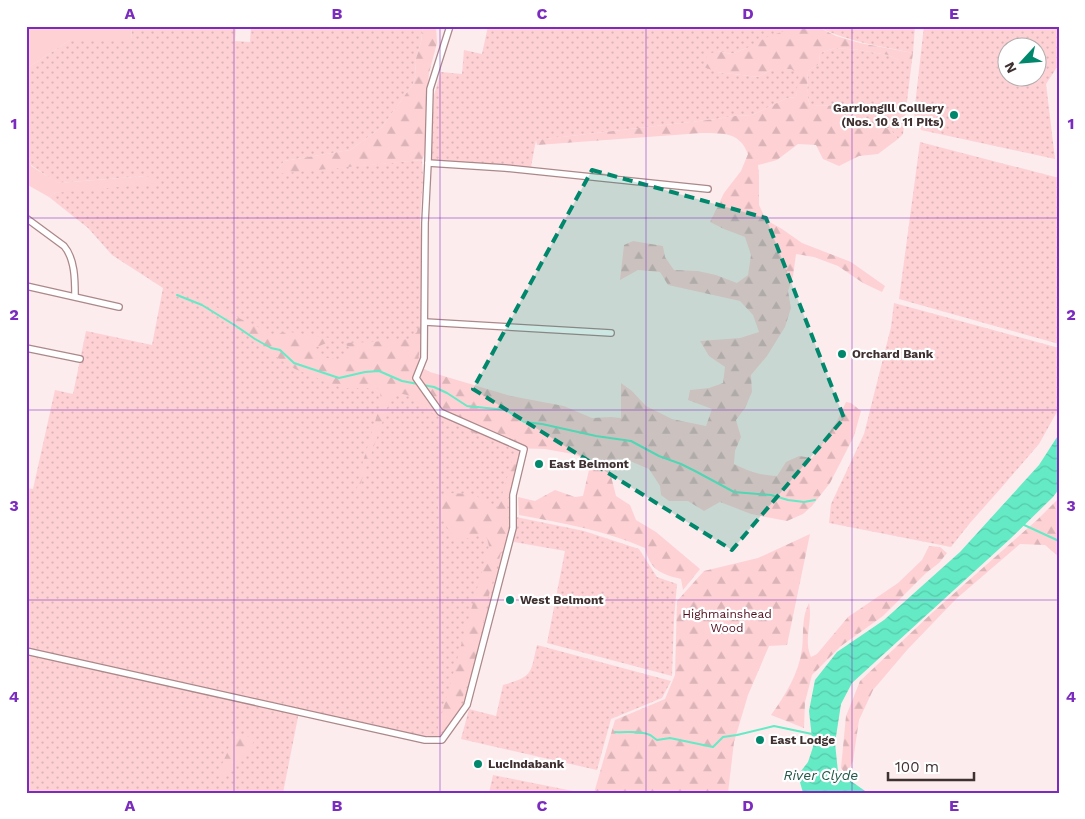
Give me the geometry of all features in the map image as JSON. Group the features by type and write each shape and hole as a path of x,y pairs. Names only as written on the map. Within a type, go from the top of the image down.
{"street":[{"path":"26,651 425,740 442,740 467,705 512,528 513,495 524,449 440,412 416,378 424,358 424,223 430,89 450,26"},
{"path":"428,163 505,168 708,189"},
{"path":"26,218 68,250 76,278 75,296"},
{"path":"26,286 118,307"},
{"path":"425,322 611,332"},
{"path":"26,348 80,359"}],"highlighted area":[{"path":"592,170 766,218 844,418 732,550 473,389"}],"green space":[{"path":"26,26 124,29 124,26 132,26 131,40 70,40 26,69"},
{"path":"132,26 246,26 245,29 236,29 235,41 250,42 251,26 423,26 421,42 415,62 416,75 413,84 382,127 350,150 284,161 276,173 422,160 423,178 420,219 424,358 417,379 524,449 510,538 467,705 442,740 425,740 299,712 283,793 26,793 26,488 33,489 55,390 73,394 86,331 152,345 163,288 112,255 88,228 49,197 55,193 146,176 57,183 31,165 26,145 26,69 70,40 131,40"},
{"path":"423,26 436,26 437,43 429,73 426,105 427,148 422,160 275,174 284,161 350,150 382,127 413,84 416,75 415,62 421,42"},
{"path":"488,26 915,26 913,53 854,40 820,28 731,54 717,51 717,72 758,77 773,69 791,69 800,74 796,97 787,98 752,115 536,140 531,167 431,160 434,95 441,72 462,74 464,50 482,54"},
{"path":"799,26 820,28 836,36 860,43 913,53 912,60 899,60 888,55 835,48 820,53 819,64 808,71 807,95 810,106 850,105 874,125 890,129 898,139 878,154 859,156 839,166 823,159 816,145 798,144 777,160 758,165 759,205 766,220 802,243 851,262 885,286 882,292 863,283 838,266 814,257 796,254 793,276 788,291 791,308 785,327 767,356 751,375 752,392 745,408 736,420 741,437 735,451 734,464 755,473 777,476 786,462 799,456 812,458 837,421 846,402 851,403 861,411 854,436 830,483 812,506 803,514 787,521 751,514 720,502 704,511 688,501 669,501 661,495 660,486 649,469 625,459 607,460 616,496 630,505 636,520 656,532 700,569 683,590 681,579 662,573 653,566 645,548 598,532 519,515 518,497 535,501 555,490 575,497 583,496 591,461 573,454 545,449 510,448 433,414 415,397 399,393 391,398 354,502 362,465 381,402 380,389 342,388 295,369 272,354 224,316 189,296 262,329 271,338 281,333 290,332 336,339 312,349 327,358 342,360 351,349 344,343 409,339 417,332 419,322 422,337 417,365 430,372 511,396 564,406 592,418 621,418 621,383 632,391 646,406 672,419 706,426 712,409 688,400 690,390 709,388 723,383 725,367 709,356 700,341 740,338 759,332 753,315 740,301 668,285 660,272 638,270 620,280 624,245 633,241 663,246 665,257 674,270 698,271 737,283 748,275 751,255 745,237 710,222 724,193 741,171 748,154 744,147 740,141 730,135 717,133 537,145 536,140 752,115 787,98 796,97 799,74 791,69 773,69 758,77 717,72 704,67 707,55 717,51 731,54 767,37"},
{"path":"924,26 1059,26 1059,64 1048,81 1048,38 998,38 998,88 1046,88 1055,159 921,130 914,114"},
{"path":"835,48 888,55 899,60 912,60 903,134 898,139 890,129 874,125 850,105 810,106 807,95 808,71 819,64 820,53"},
{"path":"920,142 1059,178 1059,344 899,299"},
{"path":"26,145 31,166 58,183 146,176 162,183 55,193 49,197 26,184"},
{"path":"894,303 1059,348 1059,408 1039,444 951,547 829,523 831,504 864,434 891,327"},
{"path":"519,454 507,501 509,524 489,595 476,658 458,711 443,731 437,731 489,546 487,538 482,534 471,538 457,539 444,522 437,501 447,493 473,494 497,509 513,457"},
{"path":"1059,498 1059,557 1045,545 1020,544 956,599 907,650 873,690 859,720 853,761 847,775 841,768 846,716 860,681"},
{"path":"516,517 584,531 639,549 657,577 677,584 672,676 547,643 565,551 514,542"},
{"name":"Highmainshead Wood","path":"810,534 787,645 769,646 748,695 734,742 728,793 594,793 615,720 665,699 675,675 677,601 704,571 758,558"},
{"path":"929,546 940,547 947,553 939,563 926,573 883,616 841,646 812,675 805,702 804,728 771,715 786,692 798,667 802,649 804,620 809,603 808,644 811,657 817,654 848,617 898,583 922,560"},
{"path":"537,645 671,681 662,698 611,719 597,770 461,739 469,709 496,716 503,685 526,676 531,668"},
{"path":"243,734 254,740 250,749 229,772 217,775 228,751 230,737"},
{"path":"493,775 583,793 489,793"}],"water":[{"name":"River Clyde","path":"1059,434 1059,489 1053,497 1010,539 852,683 841,704 835,743 838,772 868,793 803,793 798,775 808,762 813,747 809,711 815,680 837,652 884,620 960,552 1039,465"}],"waterway":[{"path":"177,295 202,305 255,339 271,348 280,350 294,363 339,378 379,371 402,381 418,384"},
{"path":"423,385 434,387 447,393 467,406 506,410 524,422 631,441 659,456 681,464 734,492 771,495 804,502 815,500"},
{"path":"1022,524 1059,541"},
{"path":"615,732 641,733 650,735 657,740 670,738 713,747 723,737 774,726 812,734"}],"place":[{"name":"Garriongill Colliery (Nos. 10 & 11 Pits)","path":"954,115"},
{"name":"Orchard Bank","path":"842,354"},
{"name":"East Belmont","path":"539,464"},
{"name":"West Belmont","path":"510,600"},
{"name":"East Lodge","path":"760,740"},
{"name":"Lucindabank","path":"478,764"}]}
